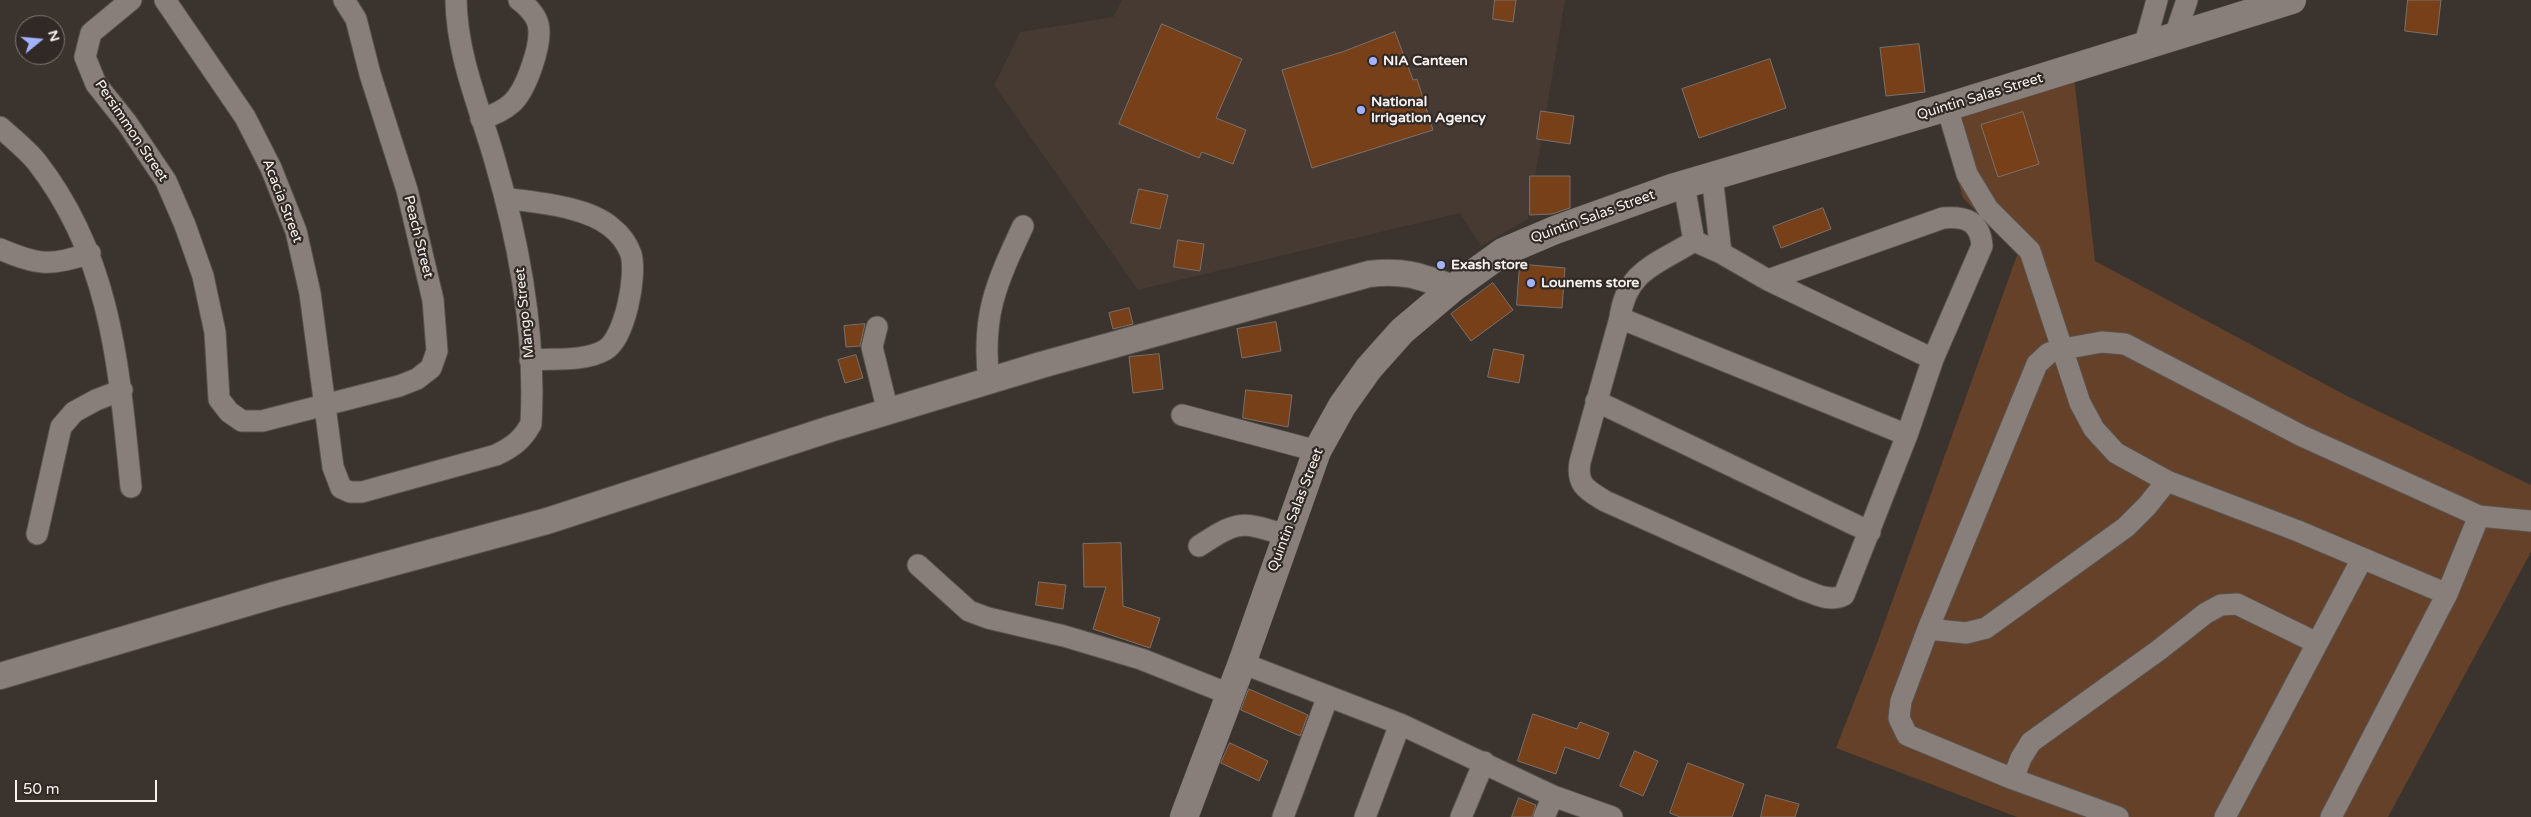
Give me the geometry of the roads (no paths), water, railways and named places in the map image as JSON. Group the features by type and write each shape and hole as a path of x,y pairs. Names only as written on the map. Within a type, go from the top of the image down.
{"main road":[{"name":"Quintin Salas Street","path":"1184,817 1242,663 1317,450 1342,406 1368,368 1402,331 1453,288 1503,252 1555,230 1684,185 1947,107 2292,0"}],"street":[{"name":"Persimmon Street","path":"131,0 92,33 86,58 96,84 128,123 166,181 185,225 203,276 215,332 219,399 230,412 242,421 262,421 324,406"},
{"name":"Acacia Street","path":"165,0 245,117 271,168 296,231 310,293 333,467 341,488"},
{"name":"Peach Street","path":"324,406 417,379 432,368 437,351 433,300 407,190 370,74 356,19 344,0"},
{"name":"Mango Street","path":"341,488 350,492 362,492 496,455 524,438 531,424 530,360 524,287 505,198 463,58 456,24 456,0"},
{"path":"480,119 512,103 524,85 536,57 538,24 526,5 519,0"},
{"path":"2144,47 2157,0"},
{"path":"2175,36 2187,0"},
{"path":"1947,107 1967,174 1988,209 2030,251 2080,403 2094,429 2116,453 2167,481 2298,531 2447,594"},
{"path":"0,127 34,160 68,206 90,253 106,301 122,390 131,486"},
{"path":"1712,176 1721,253"},
{"path":"1684,185 1694,241"},
{"path":"505,198 553,205 584,214 609,225 623,238 631,254 633,271 630,293 616,340 607,348 584,356 530,360"},
{"path":"1694,241 1640,273 1628,286 1578,473 1584,488 1605,500 1799,588 1830,598 1844,595 1907,435 1933,359 1982,246 1981,234 1975,224 1965,219 1943,218 1768,280"},
{"path":"989,382 985,349 993,297 1023,226"},
{"path":"1694,241 1721,253 1768,280 1933,359"},
{"path":"0,249 32,262 50,263 90,253"},
{"path":"0,676 274,595 547,521 888,412 1368,274 1394,272 1412,274 1453,288"},
{"path":"1620,318 1907,435"},
{"path":"877,327 872,347 888,412"},
{"path":"2118,817 2013,779 1907,735 1899,718 1901,701 1928,629 2037,364 2049,353 2102,342 2125,344 2302,436 2479,516 2531,521"},
{"path":"37,534 61,427 74,412 96,400 122,390"},
{"path":"1596,401 1870,532"},
{"path":"1182,414 1317,450"},
{"path":"1928,629 1966,634 1986,628 2126,527 2147,506 2167,481"},
{"path":"2331,817 2447,594 2479,516"},
{"path":"1199,546 1232,525 1243,524 1286,535"},
{"path":"2225,817 2362,559"},
{"path":"918,565 969,611 1141,659 1229,694"},
{"path":"2013,779 2021,758 2031,742 2159,650 2206,613 2222,605 2237,604 2317,643"},
{"path":"1242,663 1400,724 1553,796 1612,817"},
{"path":"1283,817 1328,696"},
{"path":"1365,817 1400,724"},
{"path":"1461,817 1484,762"},
{"path":"1544,817 1553,796"}],"place":[{"name":"NIA Canteen","path":"1373,61"},
{"name":"National Irrigation Agency","path":"1361,110"},
{"name":"Exash store","path":"1441,265"},
{"name":"Lounems store","path":"1531,283"}]}
